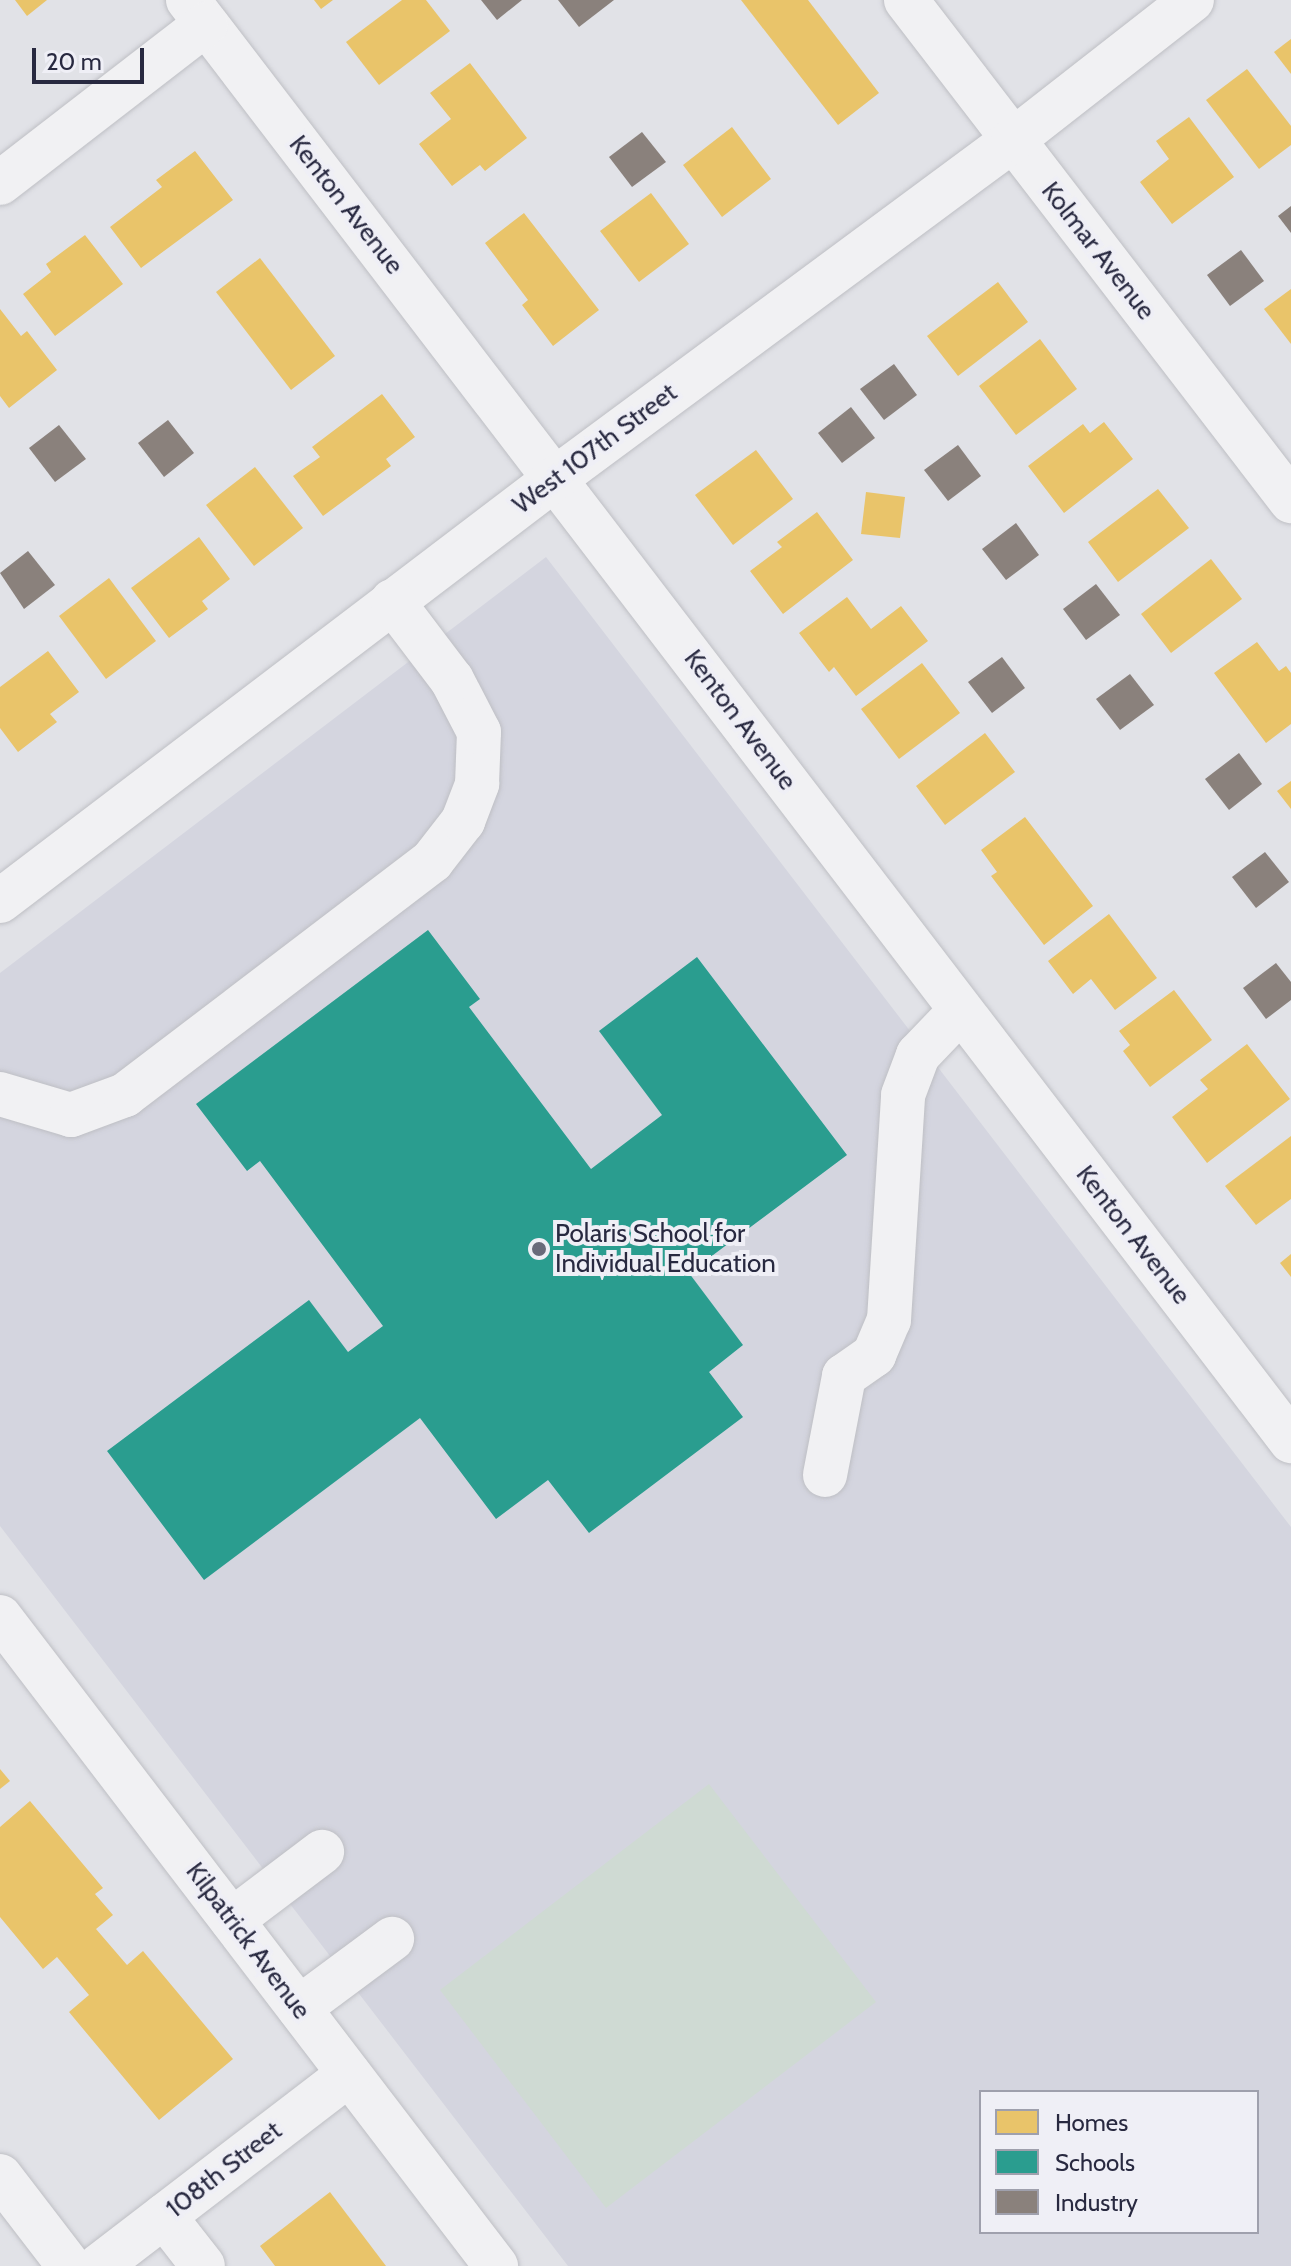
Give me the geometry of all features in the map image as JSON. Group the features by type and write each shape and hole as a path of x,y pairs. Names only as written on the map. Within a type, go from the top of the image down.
{"street":[{"name":"Kolmar Avenue","path":"906,0 1291,501"},
{"name":"West 107th Street","path":"0,901 392,601 1013,140 1192,0"},
{"path":"0,183 197,12"},
{"name":"Kenton Avenue","path":"197,12 1291,1441"},
{"path":"0,1094 71,1115 125,1095 432,861 463,821 477,784 479,732 452,680 392,601"},
{"path":"825,1475 844,1376 874,1355 889,1320 903,1095 918,1055 960,1011"},
{"name":"Kilpatrick Avenue","path":"0,1617 496,2266"},
{"path":"232,1920 322,1852"},
{"path":"299,2008 392,1939"},
{"name":"108th Street","path":"99,2266 349,2074"},
{"path":"0,2176 69,2266"},
{"path":"164,2216 203,2266"}],"shaded area":[{"name":"Polaris School for Individual Education","path":"546,557 1291,1527 1291,2266 568,2266 0,1526 0,973"},
{"path":"709,1784 876,2002 606,2208 440,1990"}],"building: Homes":[{"path":"15,0 47,0 27,16"},
{"path":"314,0 333,0 321,9"},
{"path":"402,0 426,0 450,31 379,85 346,42"},
{"path":"741,0 808,0 879,93 838,125"},
{"path":"1291,39 1291,74 1274,52"},
{"path":"470,63 527,138 485,171 480,165 452,186 419,144 451,119 430,93"},
{"path":"1247,69 1291,126 1291,145 1259,169 1206,100"},
{"path":"1189,117 1234,177 1172,224 1140,182 1169,159 1156,141"},
{"path":"732,127 771,179 722,217 683,165"},
{"path":"195,151 233,200 141,268 110,227 162,187 156,180"},
{"path":"651,193 689,244 639,282 600,231"},
{"path":"524,213 599,310 553,346 522,305 528,300 485,243"},
{"path":"85,235 123,284 55,336 23,294 51,272 46,264"},
{"path":"260,258 335,356 291,390 216,292"},
{"path":"998,282 1028,322 958,376 927,336"},
{"path":"1291,289 1291,344 1264,309"},
{"path":"0,309 21,336 27,331 57,370 9,408 0,396"},
{"path":"1040,339 1077,389 1016,435 979,386"},
{"path":"382,394 415,437 386,459 391,466 323,516 293,476 320,457 312,447"},
{"path":"1104,422 1133,459 1064,513 1028,466 1083,424 1090,433"},
{"path":"756,450 793,499 733,545 695,495"},
{"path":"255,467 303,528 254,566 206,505"},
{"path":"1158,489 1189,528 1118,582 1088,542"},
{"path":"866,492 905,497 900,538 861,534"},
{"path":"817,512 853,560 783,614 750,571 782,547 777,542"},
{"path":"199,537 230,579 202,601 208,609 169,638 131,588"},
{"path":"1211,559 1242,599 1171,653 1141,614"},
{"path":"109,578 156,641 106,679 59,616"},
{"path":"847,597 871,629 901,606 928,641 856,696 834,667 829,672 799,633"},
{"path":"1257,642 1279,671 1286,666 1291,673 1291,724 1266,743 1214,673"},
{"path":"48,651 79,692 50,714 57,722 18,752 0,728 0,687"},
{"path":"922,663 960,713 899,759 861,709"},
{"path":"985,733 1015,772 945,825 916,786"},
{"path":"1291,781 1291,809 1277,791"},
{"path":"1025,817 1093,906 1044,945 991,876 997,872 981,850"},
{"path":"1109,914 1157,978 1115,1010 1091,979 1073,994 1048,961"},
{"path":"1174,990 1212,1040 1150,1087 1123,1051 1130,1045 1119,1031"},
{"path":"1247,1044 1290,1099 1207,1163 1172,1117 1208,1089 1200,1080"},
{"path":"1291,1136 1291,1199 1256,1225 1225,1186"},
{"path":"1291,1254 1291,1277 1280,1263"},
{"path":"0,1769 10,1781 0,1789"},
{"path":"30,1801 103,1888 95,1894 113,1915 96,1929 127,1965 143,1951 233,2059 159,2120 69,2012 89,1995 57,1957 43,1969 0,1917 0,1827"},
{"path":"330,2192 386,2266 275,2266 260,2246"}],"building: Schools":[{"path":"428,930 480,999 469,1007 591,1169 662,1115 599,1031 697,957 847,1155 689,1273 743,1345 709,1372 743,1417 589,1533 548,1480 496,1519 420,1418 204,1580 107,1451 309,1300 348,1352 383,1326 260,1161 247,1171 196,1104"}],"building: Industry":[{"path":"481,0 522,0 497,20"},
{"path":"558,0 614,0 579,27"},
{"path":"642,132 666,162 632,187 609,157"},
{"path":"1291,206 1291,233 1278,216"},
{"path":"1241,250 1264,281 1230,306 1207,275"},
{"path":"894,364 917,395 884,420 860,389"},
{"path":"851,407 875,438 842,463 818,433"},
{"path":"168,420 194,453 164,477 138,443"},
{"path":"59,425 86,459 55,482 29,448"},
{"path":"958,445 981,476 948,501 924,470"},
{"path":"1016,523 1039,555 1006,580 982,549"},
{"path":"28,551 55,585 24,609 0,573"},
{"path":"1096,584 1120,615 1086,640 1063,609"},
{"path":"1002,657 1025,688 992,713 968,682"},
{"path":"1130,674 1154,705 1120,730 1096,699"},
{"path":"1239,753 1262,784 1229,810 1205,779"},
{"path":"1265,852 1289,882 1256,908 1232,877"},
{"path":"1276,963 1291,982 1291,1000 1266,1019 1243,988"}],"place":[{"name":"Polaris School for Individual Education","path":"539,1249"}]}
